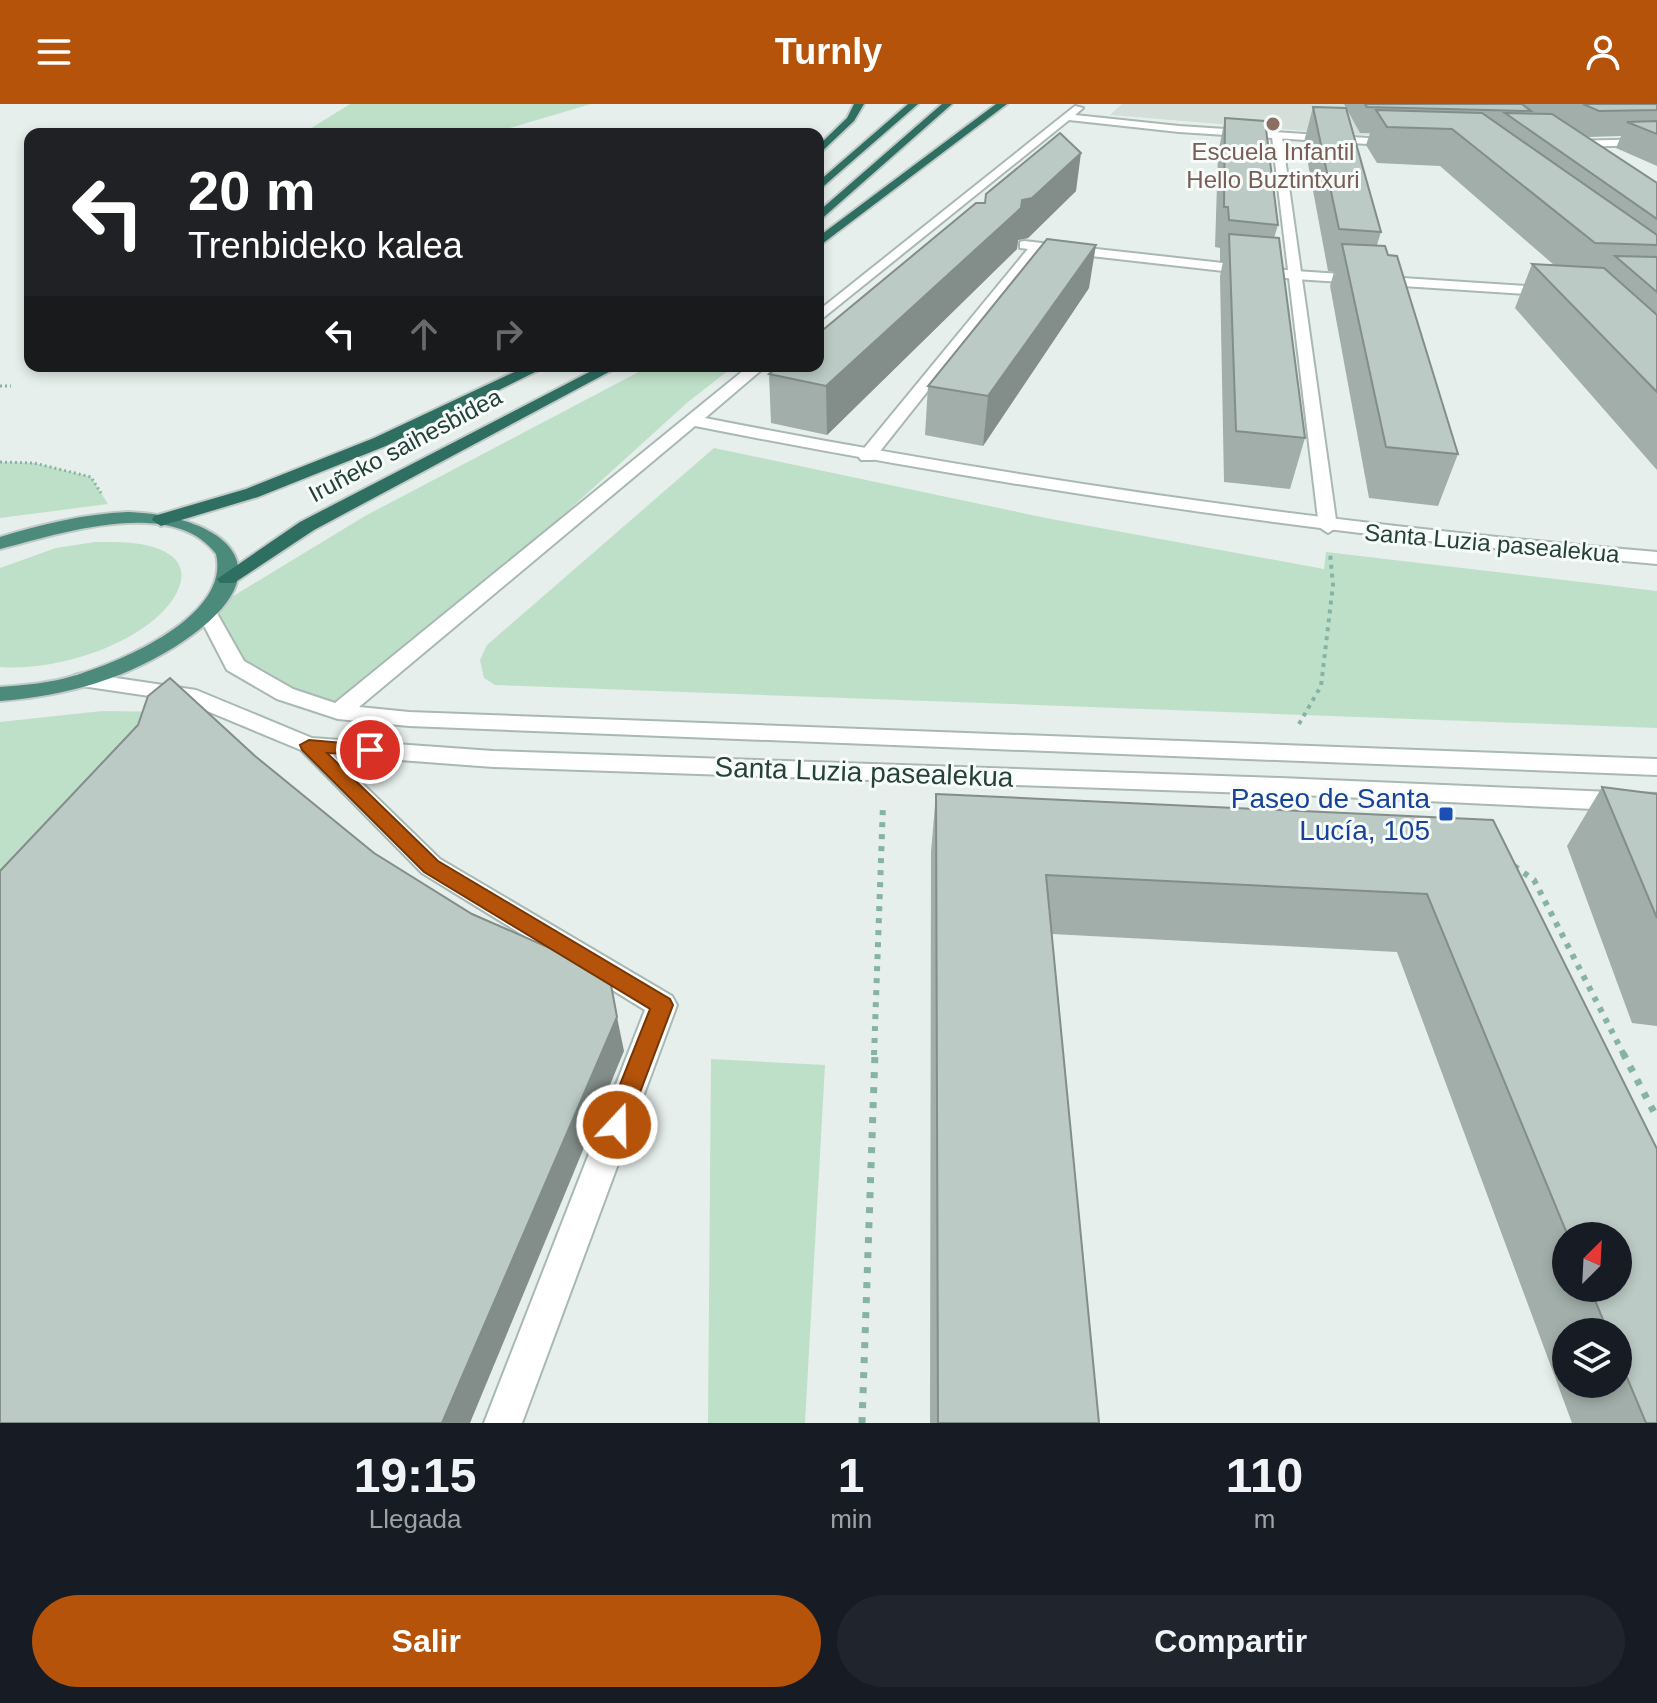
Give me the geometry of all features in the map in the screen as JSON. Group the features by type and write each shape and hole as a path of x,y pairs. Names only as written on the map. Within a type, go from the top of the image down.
{"highway":[{"path":"824,146 851,119 859,104"},
{"path":"824,183 913,104"},
{"path":"824,213 947,104"},
{"path":"968,130 995,104"},
{"path":"824,238 1002,104"},
{"name":"Iruñeko saihesbidea","path":"161,520 252,493 380,442 527,372"},
{"name":"Iruñeko saihesbidea","path":"227,579 307,526 601,372"},
{"path":"0,535 117,518 161,520 192,527 215,540 227,558 227,579 207,612 176,638 134,661 83,680 0,694"},
{"path":"0,543 35,531"}],"street":[{"path":"824,313 1083,104"},
{"path":"1067,117 1277,137 1413,144"},
{"name":"Santa Luzia pasealekua","path":"1277,137 1328,527"},
{"path":"1550,144 1657,142"},
{"path":"926,231 951,234"},
{"path":"867,456 1030,246 1295,275 1562,292"},
{"path":"338,712 751,372"},
{"name":"Santa Luzia pasealekua","path":"691,420 867,456 1140,502 1328,527 1657,558"},
{"name":"Santa Luzia pasealekua","path":"207,612 235,665 285,694 338,712 457,721 1657,767"},
{"name":"Santa Luzia pasealekua","path":"83,680 188,695 309,745 493,759 1657,803"},
{"path":"309,745 431,866 662,1005 503,1423"}],"path":[{"path":"0,386 11,386"},
{"path":"0,462 34,463 91,477 117,518"},
{"path":"1291,734 1321,686 1333,585 1328,527"},
{"path":"862,1423 884,773"},
{"path":"1509,863 1534,880 1657,1118"}],"shaded area":[{"path":"1122,104 1657,104 1657,133 1431,138 1331,133 1110,115"}],"green space":[{"path":"350,104 591,104 509,128 311,128"},
{"path":"639,372 726,372 688,402 422,643 338,712 235,665 207,612 365,516"},
{"path":"714,448 1051,519 1324,569 1326,552 1657,591 1657,728 495,685 484,678 480,660 487,645"},
{"path":"0,462 34,463 91,477 108,504 0,518"},
{"path":"95,542 141,544 169,554 177,562 181,580 165,610 140,630 103,649 40,666 0,667 0,568 56,548"},
{"path":"102,711 186,712 0,899 0,722"},
{"path":"711,1059 825,1065 805,1423 708,1423"}],"building":[{"path":"1365,104 1522,104 1531,111 1367,107"},
{"path":"1583,104 1657,104 1657,110 1599,111"},
{"path":"1313,107 1346,108 1381,232 1339,229"},
{"path":"1376,110 1482,113 1657,235 1657,245 1595,243 1452,129 1387,127"},
{"path":"1505,113 1552,114 1657,183 1657,219"},
{"path":"1225,118 1265,121 1278,225 1229,220 1228,207 1224,207"},
{"path":"1657,121 1657,134 1627,122"},
{"path":"1060,133 1081,153 1032,198 1022,200 1021,208 826,386 769,374 824,372 824,329 976,203 985,203 986,194"},
{"path":"1229,234 1279,238 1305,438 1236,431"},
{"path":"1047,239 1096,245 988,396 928,386"},
{"path":"1342,244 1385,246 1388,255 1397,256 1458,454 1386,447"},
{"path":"1615,256 1657,257 1657,292"},
{"path":"1532,264 1604,268 1657,315 1657,392"},
{"path":"170,678 255,756 374,853 472,914 609,974 617,1017 442,1423 0,1423 0,871 138,725 148,696"},
{"path":"1602,787 1657,794 1657,918"},
{"path":"936,794 1493,820 1657,1149 1657,1423 1646,1423 1632,1390 1632,1318 1602,1318 1596,1302 1632,1302 1632,1222 1562,1222 1427,894 1046,875 1099,1423 938,1423"}],"place":[{"name":"Escuela Infantil Hello Buztintxuri","path":"1273,124"},
{"name":"Paseo de Santa Lucía, 105","path":"1446,814"}],"route":[{"path":"370,750 309,745 431,866 662,1005 617,1125"}]}
